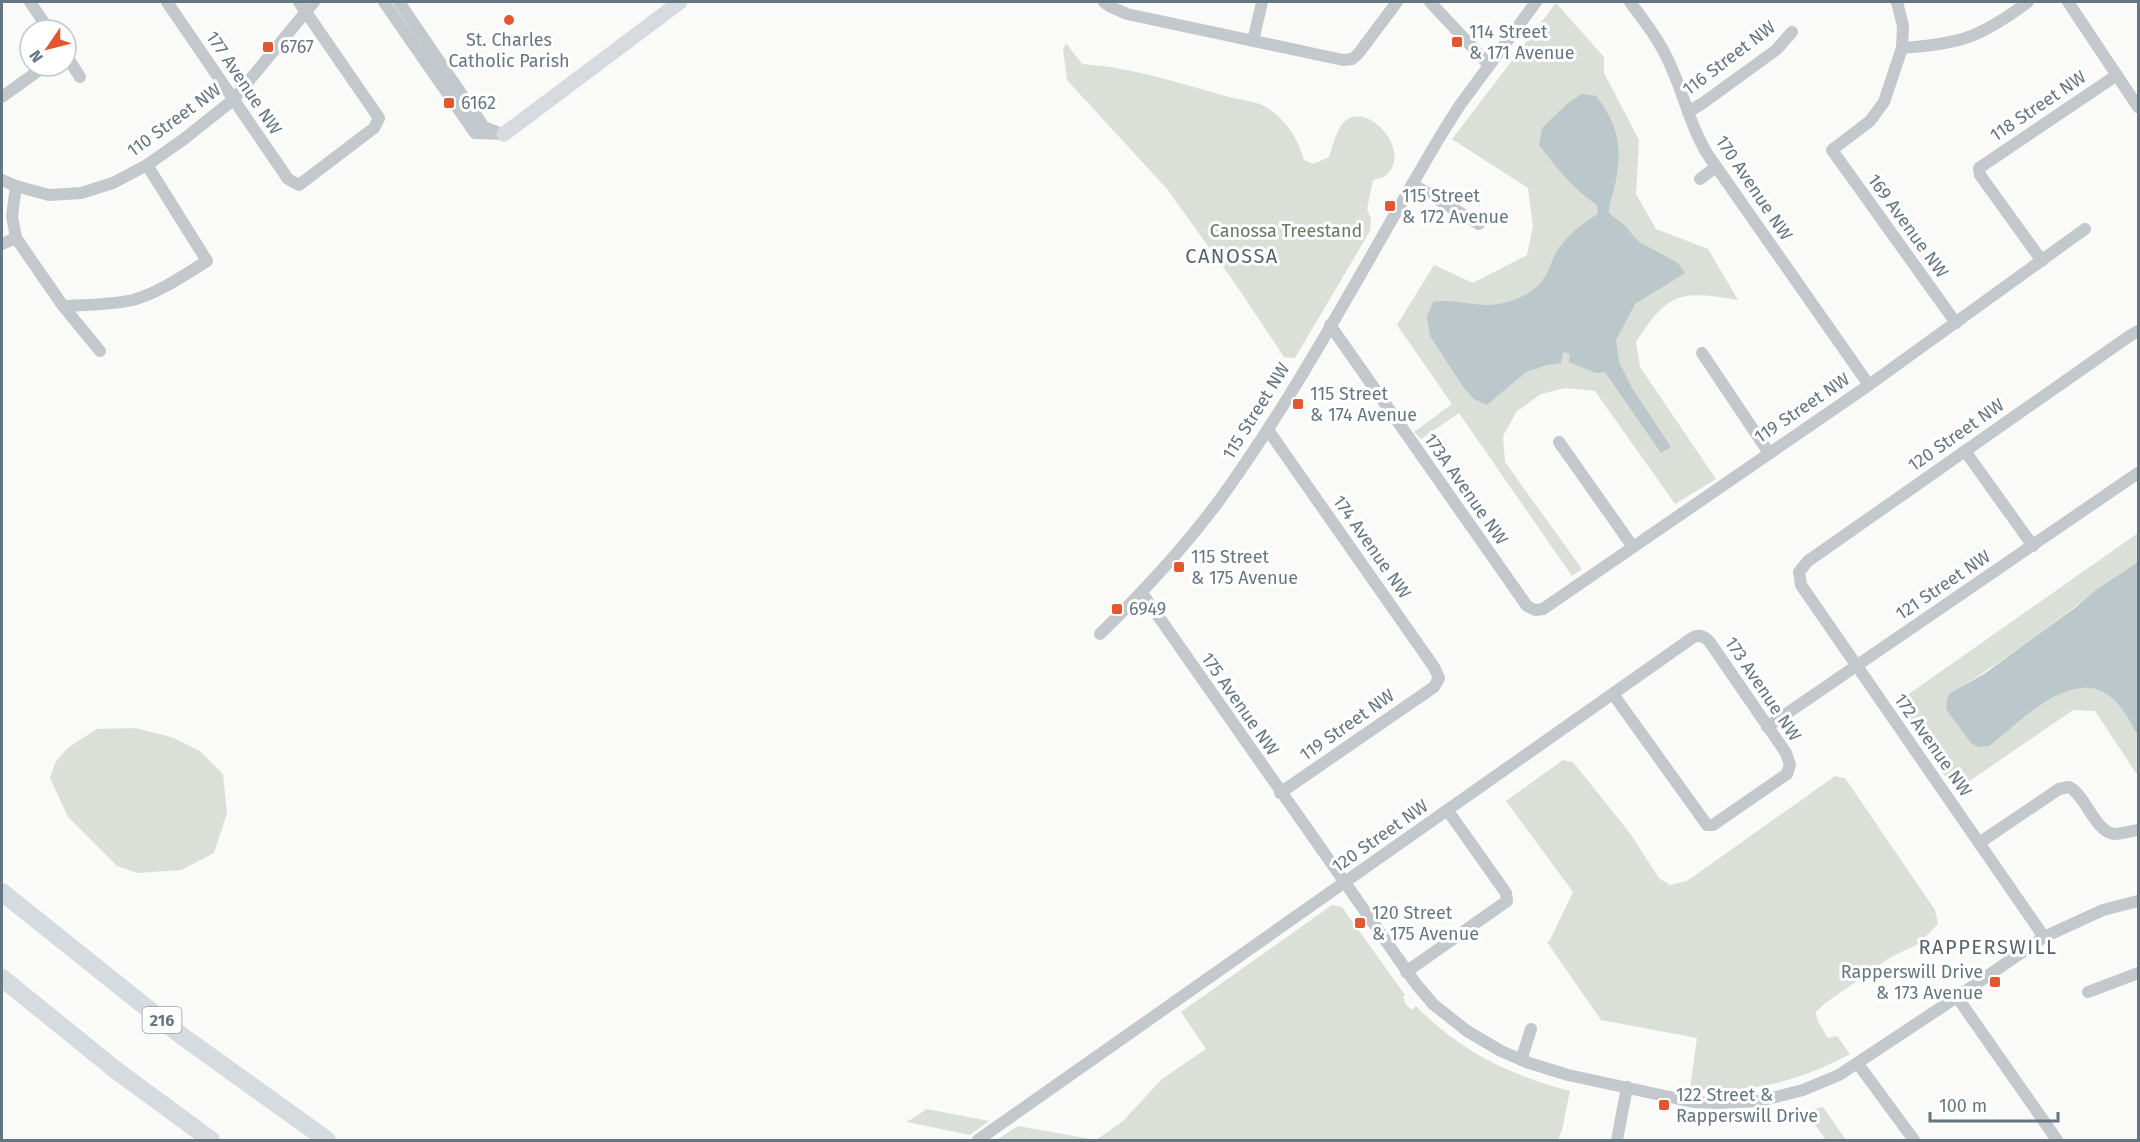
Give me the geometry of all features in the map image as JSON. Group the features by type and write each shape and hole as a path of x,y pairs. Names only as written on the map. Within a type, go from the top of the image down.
{"highway":[{"name":"216","path":"2,892 182,1036 327,1140"},
{"path":"2,978 117,1071 211,1140"}],"main road":[{"path":"504,134 680,2"}],"street":[{"path":"30,2 41,18"},
{"name":"177 Avenue NW","path":"167,2 288,179 299,185 374,128 379,118 306,4"},
{"path":"384,2 475,133 504,134"},
{"path":"399,2 484,127 504,134"},
{"path":"1104,2 1127,14 1339,60 1352,59 1362,50 1397,2"},
{"path":"1253,41 1262,2"},
{"path":"1430,2 1489,65"},
{"name":"115 Street NW","path":"1100,634 1142,593 1220,499 1268,430 1460,105 1536,2"},
{"name":"170 Avenue NW","path":"1630,2 1646,22 1666,55 1700,141 1716,167 1869,385"},
{"path":"1897,2 1903,26 1902,48 1940,46 1975,36 2028,2"},
{"path":"2068,2 2139,107"},
{"name":"110 Street NW","path":"2,180 49,195 81,193 113,183 147,165 233,100 306,4"},
{"name":"116 Street NW","path":"1688,112 1776,50 1792,32"},
{"name":"169 Avenue NW","path":"1902,48 1884,102 1870,121 1832,150 1956,323"},
{"name":"118 Street NW","path":"2042,261 1980,175 1979,168 2117,75"},
{"path":"2,97 28,78"},
{"path":"63,306 101,305 134,300 166,285 207,261 147,165"},
{"path":"1700,179 1716,167"},
{"path":"1412,184 1479,224"},
{"path":"16,186 12,216 16,238 63,306 100,351"},
{"name":"119 Street NW","path":"1535,610 1550,606 1869,385 2085,229"},
{"path":"2,244 16,238"},
{"name":"173A Avenue NW","path":"1330,325 1527,606 1535,610"},
{"name":"120 Street NW","path":"1799,572 1808,561 2139,331"},
{"path":"1702,353 1769,453"},
{"name":"174 Avenue NW","path":"1268,430 1434,667 1439,678 1434,687"},
{"path":"1559,442 1633,547"},
{"path":"1965,451 2032,546"},
{"name":"121 Street NW","path":"1767,727 2139,473"},
{"name":"172 Avenue NW","path":"1799,572 1801,585 2044,937"},
{"name":"175 Avenue NW","path":"1142,593 1280,793 1407,972 1433,1004 1484,1042 1521,1060 1568,1075 1693,1102 1760,1101 1816,1086 1858,1064 2044,937 2103,910 2139,901"},
{"name":"120 Street NW","path":"978,1140 1083,1074 1344,882 1695,637 1702,637"},
{"name":"173 Avenue NW","path":"1613,694 1707,825 1713,825 1784,777 1791,765 1786,753 1709,641 1702,637"},
{"name":"119 Street NW","path":"1280,793 1434,687"},
{"path":"1979,843 2058,789 2069,787 2077,792 2106,831 2117,834 2139,830"},
{"path":"1407,972 1507,901 1506,893 1448,811"},
{"path":"2088,992 2139,973"},
{"path":"1957,998 2057,1140"},
{"path":"1521,1060 1531,1029"},
{"path":"1858,1064 1914,1140"},
{"path":"1617,1140 1627,1087"}],"green space":[{"path":"1556,3 1604,57 1604,73 1639,140 1636,194 1656,229 1708,249 1738,300 1702,295 1677,298 1657,313 1636,342 1640,367 1716,479 1675,504 1595,391 1565,388 1541,394 1517,411 1503,436 1505,462 1582,569 1572,576 1459,413 1421,439 1414,432 1452,404 1397,325 1434,265 1473,283 1527,255 1533,226 1528,188 1452,139"},
{"name":"Canossa Treestand","path":"1066,43 1082,64 1174,81 1264,106 1279,117 1294,136 1304,160 1313,164 1329,157 1341,126 1353,117 1364,117 1384,131 1391,142 1394,153 1393,165 1385,176 1373,180 1367,209 1371,219 1370,231 1295,358 1284,357 1234,282 1167,189 1067,80 1063,49"},
{"path":"2138,533 2138,562 2022,646 1950,693 2047,701 2073,688 2100,690 2110,695 2119,704 2138,735 2138,773 2095,711 2073,710 1955,791 1896,703"},
{"path":"135,728 171,737 200,751 223,774 227,813 214,853 181,870 137,873 117,866 68,817 50,778 56,761 69,747 97,729"},
{"path":"1563,760 1573,762 1629,832 1659,878 1670,885 1687,881 1835,776 1845,778 1935,910 1938,924 1918,944 1891,957 1816,1012 1817,1020 1828,1038 1837,1036 1850,1054 1811,1072 1773,1084 1733,1089 1690,1089 1697,1038 1601,1020 1547,942 1573,892 1506,801"},
{"path":"1332,905 1342,907 1405,995 1404,1002 1411,1010 1416,1006 1450,1036 1487,1060 1548,1085 1570,1091 1558,1140 1096,1140 1123,1121 1162,1079 1206,1049 1181,1012"},
{"path":"1823,1107 1846,1140 1826,1140 1805,1111"},
{"path":"927,1109 989,1121 970,1135 907,1122"},
{"path":"1018,1126 1096,1140 1004,1140 998,1139"}],"shaded area":[{"path":"1582,94 1596,96 1610,118 1617,139 1617,172 1609,213 1639,242 1678,263 1685,273 1635,304 1616,340 1619,362 1632,388 1671,447 1661,453 1605,372 1596,373 1569,362 1570,354 1563,352 1561,363 1526,372 1487,405 1474,399 1464,388 1430,336 1427,316 1433,302 1450,301 1490,305 1505,303 1524,295 1536,288 1545,277 1555,254 1565,240 1598,214 1597,205 1573,185 1539,145 1542,128 1567,104"},
{"path":"2138,562 2138,735 2123,710 2112,698 2097,689 2080,688 2064,692 2047,701 1989,746 1978,747 1971,743 1946,709 1950,693 1984,674 2096,590"}],"place":[{"name":"St. Charles Catholic Parish","path":"509,20"},
{"name":"114 Street & 171 Avenue","path":"1457,42"},
{"name":"6767","path":"268,47"},
{"name":"6162","path":"449,103"},
{"name":"115 Street & 172 Avenue","path":"1390,206"},
{"name":"115 Street & 174 Avenue","path":"1298,404"},
{"name":"115 Street & 175 Avenue","path":"1179,567"},
{"name":"6949","path":"1117,609"},
{"name":"120 Street & 175 Avenue","path":"1360,923"},
{"name":"Rapperswill Drive & 173 Avenue","path":"1995,982"},
{"name":"122 Street & Rapperswill Drive","path":"1664,1105"}],"district":[{"name":"CANOSSA","path":"1232,256"},
{"name":"RAPPERSWILL","path":"1988,947"}]}
